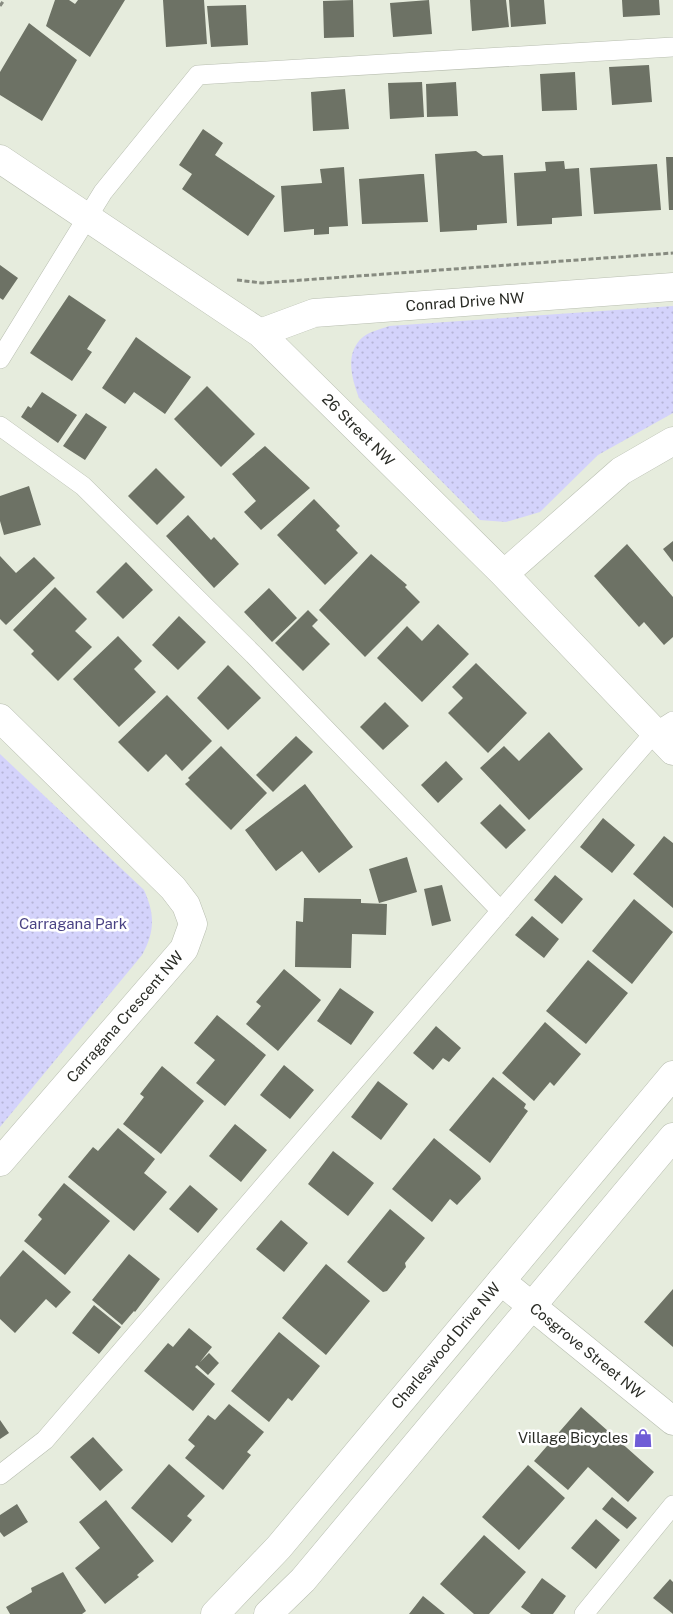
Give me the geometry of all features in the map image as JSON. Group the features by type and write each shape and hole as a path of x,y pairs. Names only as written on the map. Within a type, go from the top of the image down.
{"street":[{"name":"26 Street NW","path":"0,159 260,333 667,735"},
{"name":"Conrad Drive NW","path":"260,333 314,313 673,287"},
{"path":"504,574 621,471 673,441"},
{"name":"Carragana Crescent NW","path":"0,718 173,888 186,905 193,924 184,949 0,1162"},
{"name":"Charleswood Drive NW","path":"215,1614 278,1547 673,1074"},
{"path":"268,1614 303,1580 673,1137"},
{"name":"Cosgrove Street NW","path":"500,1281 673,1421"}],"lane":[{"path":"0,359 103,192 198,75 673,47"},
{"path":"0,426 83,486 254,655 501,911"},
{"path":"0,1475 45,1440 501,911 667,735"},
{"path":"584,1614 673,1505"}],"path":[{"path":"0,6 4,0"},
{"path":"230,276 237,280 262,283 673,253"}],"green space":[{"path":"673,306 673,413 598,455 540,512 506,522 480,520 359,398 352,375 353,351 357,343 368,334 389,326"},
{"name":"Carragana Park","path":"0,754 144,890 152,915 152,923 149,939 142,955 0,1127"}],"building":[{"path":"55,0 69,0 75,4 78,0 125,0 90,57 46,26"},
{"path":"163,0 204,0 207,44 166,47"},
{"path":"353,0 354,37 324,38 323,1"},
{"path":"429,0 432,34 393,37 390,3"},
{"path":"470,0 506,0 509,27 472,31"},
{"path":"509,0 544,0 546,24 511,27"},
{"path":"622,0 659,0 660,15 623,17"},
{"path":"246,5 248,45 211,47 207,6"},
{"path":"29,23 77,60 42,121 0,95 0,72"},
{"path":"649,65 652,102 612,105 609,67"},
{"path":"575,72 577,110 542,111 540,74"},
{"path":"422,82 424,117 390,119 388,83"},
{"path":"456,82 458,116 427,117 426,84"},
{"path":"345,89 349,129 313,131 311,92"},
{"path":"203,129 223,143 215,155 275,196 248,236 182,189 192,174 179,165"},
{"path":"476,151 483,156 503,155 507,223 477,225 477,230 440,232 435,154"},
{"path":"666,157 673,157 673,210 669,210"},
{"path":"564,161 565,169 579,168 582,216 552,218 552,224 517,226 514,173 546,171 545,162"},
{"path":"657,164 661,210 594,214 590,168"},
{"path":"344,167 348,226 329,227 329,234 314,235 314,229 284,232 281,186 322,183 320,169"},
{"path":"424,174 428,222 362,224 359,179"},
{"path":"0,265 18,278 3,300 0,298"},
{"path":"69,295 106,320 87,349 92,352 72,381 30,353"},
{"path":"136,337 191,377 165,414 134,392 125,404 102,388"},
{"path":"207,386 255,434 221,467 174,419"},
{"path":"42,392 77,415 58,443 21,417 28,406 31,408"},
{"path":"86,413 107,427 85,460 63,446"},
{"path":"265,446 310,488 261,530 244,512 256,501 232,474"},
{"path":"156,468 185,497 157,525 128,496"},
{"path":"29,486 41,525 4,535 0,521 0,496"},
{"path":"314,499 340,526 336,530 358,553 325,585 277,535"},
{"path":"188,515 211,540 214,537 239,564 214,588 166,536"},
{"path":"673,541 673,562 663,549"},
{"path":"627,544 673,597 673,637 664,645 644,622 639,627 594,576"},
{"path":"371,554 407,585 405,587 420,602 365,657 319,610"},
{"path":"0,556 16,573 34,557 55,578 6,625 0,619"},
{"path":"126,562 153,590 123,619 96,592"},
{"path":"55,587 87,619 75,631 92,647 58,681 31,654 34,651 13,630"},
{"path":"269,588 297,618 272,642 244,612"},
{"path":"308,610 318,620 312,626 330,644 303,671 275,643"},
{"path":"179,616 206,642 178,670 152,645"},
{"path":"438,624 469,654 422,702 377,658 407,626 422,641"},
{"path":"118,636 142,661 134,669 156,692 119,727 73,679"},
{"path":"476,663 527,713 488,753 448,713 463,698 452,687"},
{"path":"228,665 261,698 228,730 197,698"},
{"path":"167,695 212,741 182,771 166,754 148,772 118,742"},
{"path":"385,702 409,726 383,750 360,727"},
{"path":"549,732 583,769 529,820 480,768 504,746 519,761"},
{"path":"296,736 313,752 273,792 256,775"},
{"path":"221,746 267,793 231,830 185,784 190,780 188,778"},
{"path":"446,761 463,779 438,803 421,785"},
{"path":"305,784 353,847 319,873 302,851 276,871 245,830"},
{"path":"500,804 526,830 506,849 480,823"},
{"path":"603,818 635,845 612,873 580,847"},
{"path":"664,836 673,843 673,908 633,874"},
{"path":"407,857 417,892 379,903 369,869"},
{"path":"555,875 583,899 562,924 534,900"},
{"path":"442,885 451,921 432,926 424,889"},
{"path":"304,898 361,899 361,903 387,904 386,935 352,934 351,968 295,967 296,921 303,922"},
{"path":"634,899 673,932 632,984 592,951"},
{"path":"532,916 559,939 544,958 515,935"},
{"path":"588,960 628,993 586,1044 546,1011"},
{"path":"284,969 321,1000 278,1051 246,1024 261,1006 256,1002"},
{"path":"340,988 374,1012 351,1045 317,1021"},
{"path":"217,1015 266,1055 225,1106 196,1083 215,1060 194,1043"},
{"path":"545,1022 581,1054 554,1086 550,1082 534,1101 502,1073"},
{"path":"436,1026 461,1048 449,1062 443,1058 433,1070 413,1053"},
{"path":"284,1065 314,1090 290,1119 260,1095"},
{"path":"162,1066 204,1101 161,1154 123,1124 144,1097 140,1094"},
{"path":"493,1077 526,1104 524,1108 528,1111 490,1163 449,1130"},
{"path":"378,1081 408,1104 381,1140 351,1117"},
{"path":"235,1124 267,1150 241,1182 209,1156"},
{"path":"118,1128 155,1159 144,1173 167,1192 134,1231 68,1177 93,1147 98,1151"},
{"path":"434,1138 480,1176 481,1179 457,1205 450,1199 432,1222 392,1189"},
{"path":"333,1151 374,1183 348,1216 308,1184"},
{"path":"64,1183 110,1221 65,1275 24,1241 42,1219 38,1215"},
{"path":"190,1185 218,1209 198,1233 169,1209"},
{"path":"390,1209 425,1238 405,1263 406,1267 387,1291 383,1292 347,1262"},
{"path":"281,1220 308,1243 284,1272 256,1249"},
{"path":"23,1250 71,1292 56,1308 46,1299 15,1333 0,1319 0,1277"},
{"path":"129,1254 160,1279 135,1312 122,1325 92,1300"},
{"path":"326,1264 370,1301 326,1355 282,1318"},
{"path":"673,1289 673,1347 644,1322"},
{"path":"94,1305 121,1327 99,1354 72,1333"},
{"path":"189,1328 212,1347 200,1362 209,1353 219,1363 208,1375 197,1365 195,1367 215,1384 193,1411 144,1371 168,1343 173,1347"},
{"path":"279,1332 320,1366 292,1401 288,1398 269,1422 231,1391"},
{"path":"229,1404 264,1432 247,1452 251,1455 223,1490 185,1458 195,1446 188,1440 208,1415 215,1420"},
{"path":"581,1407 654,1472 628,1502 588,1467 568,1490 534,1461"},
{"path":"0,1420 9,1433 0,1439"},
{"path":"93,1437 123,1470 100,1491 70,1457"},
{"path":"169,1464 205,1496 187,1516 192,1520 172,1543 131,1508"},
{"path":"528,1465 565,1498 519,1550 482,1517"},
{"path":"612,1497 637,1518 627,1529 602,1509"},
{"path":"106,1500 154,1561 137,1575 139,1577 105,1604 75,1568 100,1548 79,1522"},
{"path":"17,1504 28,1522 4,1537 0,1532 0,1515"},
{"path":"596,1519 620,1540 596,1569 571,1548"},
{"path":"484,1535 526,1572 489,1614 474,1614 440,1584"},
{"path":"63,1572 86,1611 82,1614 10,1614 6,1607 32,1592 31,1588"},
{"path":"542,1578 566,1596 553,1614 531,1614 521,1607"},
{"path":"670,1579 673,1582 673,1614 653,1598"},
{"path":"423,1596 445,1614 409,1614"}],"place":[{"name":"Village Bicycles","path":"643,1438"}]}
